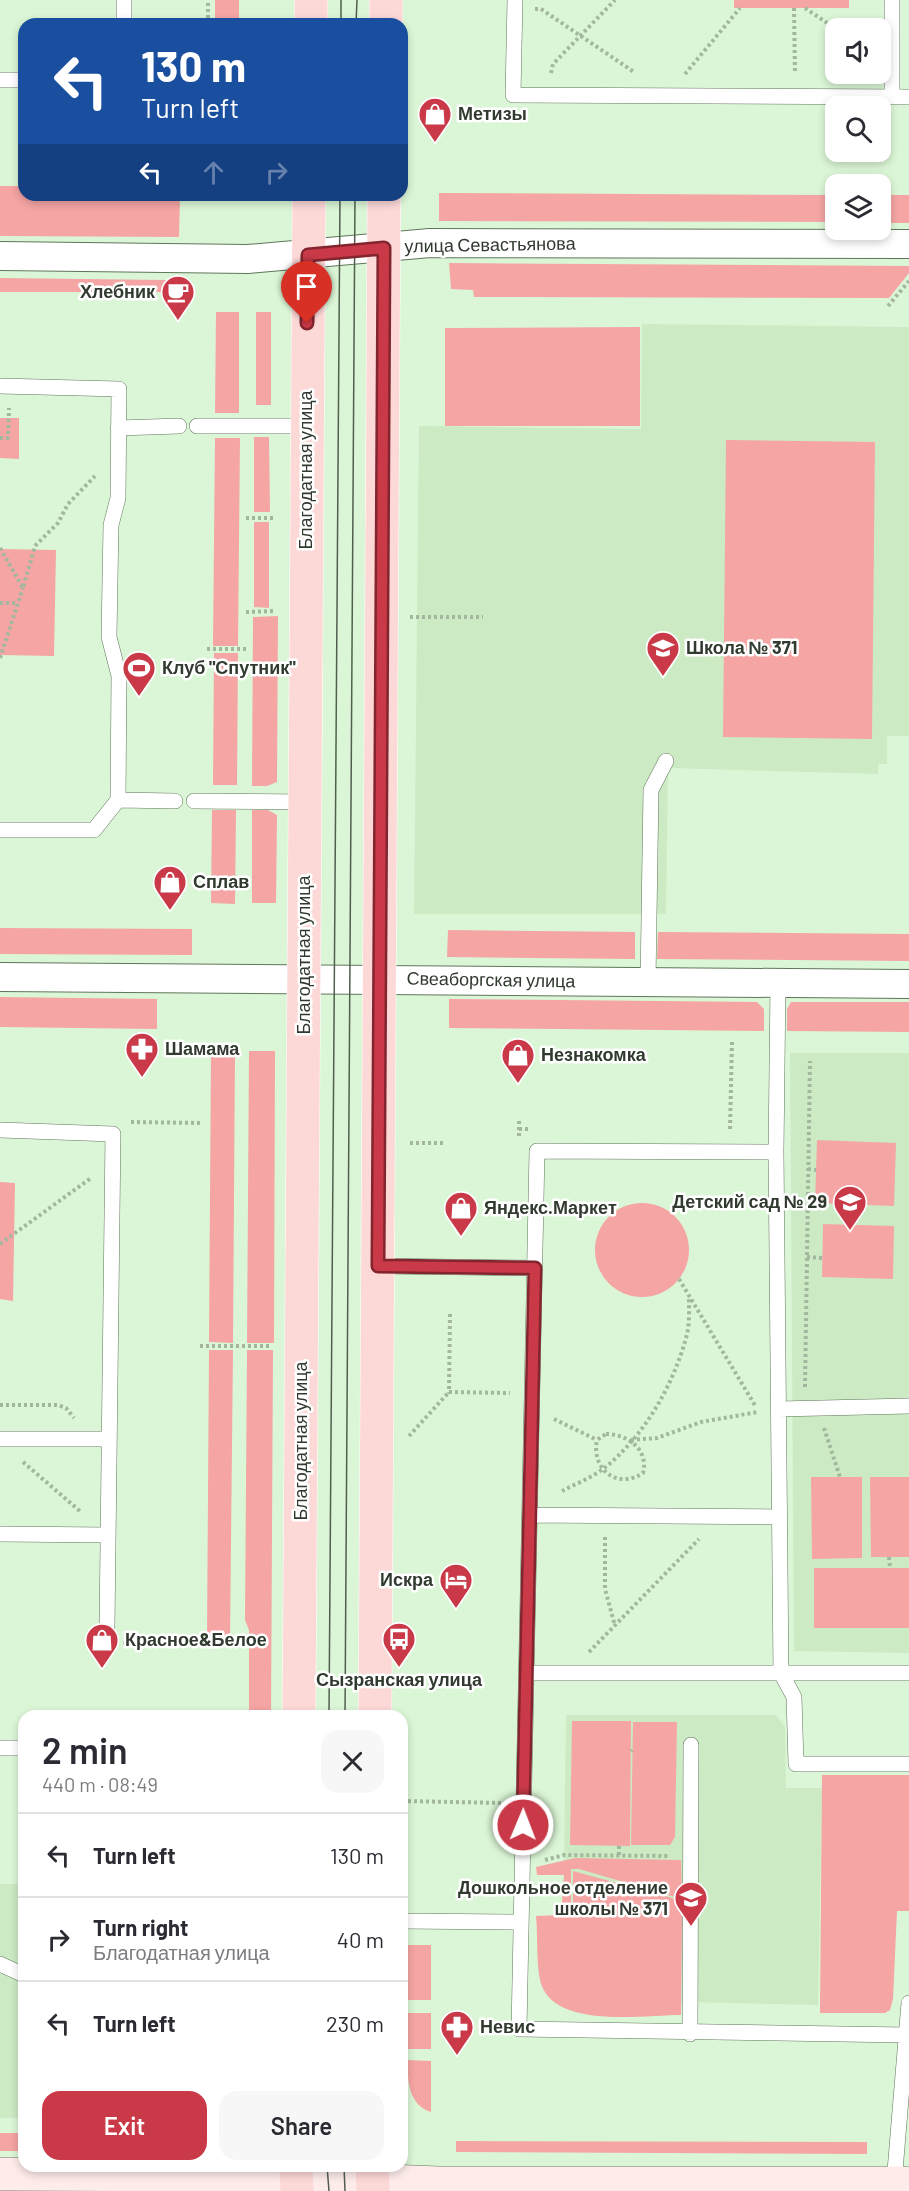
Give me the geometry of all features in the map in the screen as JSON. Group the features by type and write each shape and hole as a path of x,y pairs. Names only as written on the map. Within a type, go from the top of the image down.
{"main road":[{"path":"311,0 311,18"},
{"path":"386,0 386,18"},
{"name":"Благодатная улица","path":"299,1710 309,201"},
{"path":"375,1710 384,201"}],"street":[{"name":"улица Севастьянова","path":"0,256 248,259 430,243 909,244"},
{"name":"Свеаборгская улица","path":"0,977 909,984"},
{"path":"0,2174 373,2179 439,2183 901,2183"}],"lane":[{"path":"124,0 124,18"},
{"path":"892,0 892,97"},
{"path":"515,4 513,95 909,97"},
{"path":"0,80 18,80"},
{"path":"0,830 94,830 118,800 119,676 110,637 111,525 118,498 119,389 5,386"},
{"path":"118,429 178,426"},
{"path":"197,426 307,426"},
{"path":"648,982 651,790 666,761"},
{"path":"118,800 175,801"},
{"path":"194,801 304,802"},
{"path":"778,983 776,1152 781,1673 794,1696 796,1764 909,1764"},
{"path":"0,1130 113,1134 107,1628"},
{"path":"776,1152 537,1151 519,2029 690,2034 906,2035"},
{"path":"378,1266 535,1268"},
{"path":"779,1411 909,1406"},
{"path":"0,1439 108,1439"},
{"path":"530,1512 780,1517"},
{"path":"0,1534 108,1534"},
{"path":"526,1673 909,1673"},
{"path":"690,2034 691,1745"},
{"path":"0,1748 18,1748"},
{"path":"408,1921 520,1922"},
{"path":"0,1964 18,1972"},
{"path":"901,2183 909,2003"}],"path":[{"path":"208,0 208,18"},
{"path":"548,95 553,64 615,0"},
{"path":"515,4 541,9 667,95 740,8"},
{"path":"794,8 795,96"},
{"path":"805,8 825,22"},
{"path":"888,306 909,281"},
{"path":"0,438 8,438 5,386"},
{"path":"0,658 35,546 58,522 69,504 109,462 118,462"},
{"path":"246,518 275,518"},
{"path":"0,548 23,588"},
{"path":"0,603 18,603"},
{"path":"246,612 274,612"},
{"path":"417,617 483,617"},
{"path":"207,649 246,649"},
{"path":"719,1129 731,1129 732,1041"},
{"path":"810,1061 807,1257 811,1408 840,1477"},
{"path":"113,1134 128,1122 200,1124"},
{"path":"519,1129 542,1129"},
{"path":"406,1143 443,1143"},
{"path":"0,1244 113,1161"},
{"path":"808,1169 816,1170"},
{"path":"807,1257 823,1258"},
{"path":"679,1279 750,1401 761,1412"},
{"path":"530,1512 603,1470 632,1440 652,1414 675,1370 687,1336 689,1297"},
{"path":"404,1441 449,1392 450,1314"},
{"path":"200,1346 273,1346"},
{"path":"449,1392 532,1401 597,1440"},
{"path":"0,1405 58,1405 66,1408 73,1414 79,1439"},
{"path":"632,1440 657,1438 701,1422 779,1411"},
{"path":"606,1434 620,1434 632,1440 641,1452 645,1464 643,1473 625,1481 614,1478 603,1470 595,1449 597,1440 606,1434"},
{"path":"18,1458 108,1534"},
{"path":"605,1515 605,1589 615,1626"},
{"path":"568,1673 720,1516"},
{"path":"889,1557 890,1568"},
{"path":"107,1628 107,1643 237,1643"},
{"path":"408,1802 523,1803"},
{"path":"619,1845 620,1856"},
{"path":"564,1855 690,1857"}],"shaded area":[{"path":"215,0 239,0 239,18 215,18"},
{"path":"734,0 849,0 849,8 734,8"},
{"path":"0,186 18,186 18,201 180,201 179,237 0,236"},
{"path":"439,193 825,195 825,222 439,221"},
{"path":"891,195 909,195 909,223 891,223"},
{"path":"449,263 909,266 909,273 889,298 474,297 473,290 451,289"},
{"path":"0,278 166,280 166,292 0,292"},
{"path":"216,312 239,312 239,413 215,413"},
{"path":"256,312 271,312 271,405 256,405"},
{"name":"Школа № 371","path":"642,324 909,327 909,736 887,736 887,764 878,764 878,774 668,768 666,914 414,914 419,426 641,429"},
{"path":"640,327 640,426 445,426 445,328"},
{"path":"0,418 19,418 19,459 0,458"},
{"path":"254,437 269,437 270,512 254,512"},
{"path":"215,438 240,438 238,646 213,646"},
{"path":"726,440 875,442 872,739 723,737"},
{"path":"254,522 269,522 269,608 254,607"},
{"path":"0,549 56,550 54,656 0,655"},
{"path":"278,616 277,782 267,786 252,786 253,617"},
{"path":"214,653 238,653 237,785 213,785"},
{"path":"212,810 236,810 235,904 211,903"},
{"path":"252,810 268,810 277,815 276,903 252,903"},
{"path":"0,928 192,929 192,955 0,954"},
{"path":"448,930 635,932 635,959 447,957"},
{"path":"658,932 909,934 909,961 657,959"},
{"path":"0,997 157,999 157,1029 0,1027"},
{"path":"449,999 757,1002 764,1009 764,1031 449,1028"},
{"path":"791,1002 909,1002 909,1032 787,1031 787,1009"},
{"path":"211,1050 235,1050 233,1343 209,1342"},
{"path":"249,1051 275,1051 274,1343 247,1343"},
{"name":"Детский сад № 29","path":"790,1053 909,1053 909,1653 794,1651"},
{"path":"817,1140 896,1143 894,1206 815,1203"},
{"path":"0,1182 15,1183 13,1301 0,1299"},
{"path":"642,1203 660,1207 675,1217 685,1232 689,1250 685,1268 675,1283 660,1293 642,1297 624,1293 609,1283 599,1268 595,1250 599,1232 609,1217 624,1207"},
{"path":"823,1224 894,1226 893,1279 822,1277"},
{"path":"209,1350 233,1350 230,1638 207,1638"},
{"path":"247,1350 273,1350 271,1710 249,1710 249,1630 245,1620"},
{"path":"811,1477 862,1477 862,1558 812,1559"},
{"path":"870,1477 909,1477 909,1557 871,1557"},
{"path":"814,1568 909,1568 909,1628 814,1628"},
{"name":"Дошкольное отделение школы № 371","path":"566,1715 776,1715 785,1727 786,1788 822,1788 818,2005 562,1999"},
{"path":"572,1721 631,1721 630,1846 570,1845"},
{"path":"633,1722 677,1722 675,1837 670,1845 631,1845"},
{"path":"822,1775 909,1775 909,1911 897,1911 893,1999 890,2010 885,2013 820,2013"},
{"path":"575,1858 681,1860 682,1899 579,1869 571,1869 571,1912 610,1912 573,1910 573,1871 683,1901 682,1908 675,1909 682,1910 681,2015 623,2017 579,2013 561,2007 548,1996 540,1980 536,1916 561,1915 564,1875 537,1875 536,1867"},
{"path":"0,1884 18,1884 18,2118 0,2118"},
{"path":"408,1945 431,1945 431,2000 408,2000"},
{"path":"408,2013 431,2013 431,2049 408,2049"},
{"path":"408,2060 431,2061 431,2112 418,2104 409,2083"},
{"path":"0,2133 18,2133 18,2151 0,2151"},
{"path":"456,2141 867,2142 867,2154 456,2152"}],"tram line":[{"path":"341,0 341,18"},
{"path":"356,18 357,0"},
{"path":"329,1710 340,201"},
{"path":"345,1710 355,201"},
{"path":"327,2172 329,2191"},
{"path":"344,2172 345,2191"}],"place":[{"name":"Метизы","path":"435,143"},
{"name":"Хлебник","path":"178,321"},
{"name":"Школа № 371","path":"663,677"},
{"name":"Клуб \"Спутник\"","path":"139,697"},
{"name":"Сплав","path":"170,911"},
{"name":"Шамама","path":"142,1078"},
{"name":"Незнакомка","path":"518,1084"},
{"name":"Детский сад № 29","path":"850,1231"},
{"name":"Яндекс.Маркет","path":"461,1237"},
{"name":"Искра","path":"456,1609"},
{"name":"Сызранская улица","path":"399,1668"},
{"name":"Красное&Белое","path":"102,1669"},
{"name":"Дошкольное отделение школы № 371","path":"691,1927"},
{"name":"Невис","path":"457,2056"}],"route":[{"path":"307,323 308,255 384,248 378,1266 535,1268 523,1825"}]}
